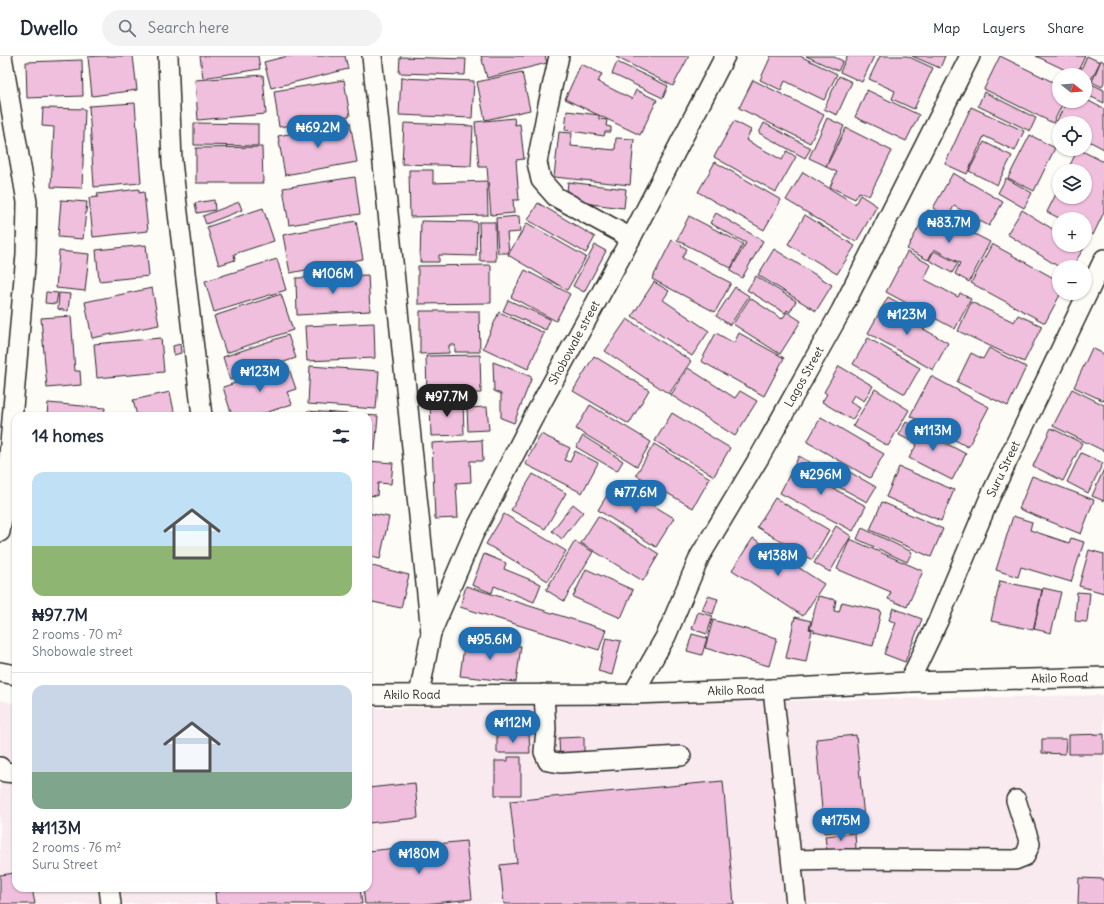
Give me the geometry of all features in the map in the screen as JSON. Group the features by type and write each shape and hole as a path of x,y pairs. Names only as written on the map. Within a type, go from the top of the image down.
{"street":[{"path":"2,56 27,202 26,262 13,412"},
{"path":"168,56 172,162 202,412"},
{"path":"372,56 431,633 419,695"},
{"path":"559,56 537,162 541,180 556,197 631,238"},
{"name":"Shobowale street","path":"431,633 473,535 631,238 725,56"},
{"name":"Lagos Street","path":"633,694 666,636 700,556 760,456 841,311 970,56"},
{"name":"Suru Street","path":"909,682 938,621 990,497 1104,259"},
{"path":"0,532 6,491 12,422"},
{"path":"0,672 12,674"},
{"name":"Akilo Road","path":"372,695 633,694 909,682 1104,677"},
{"path":"773,689 796,904"},
{"path":"544,694 546,728 544,752 548,761 560,763 681,756"},
{"path":"0,767 4,772 12,773"},
{"path":"792,860 1015,860 1025,856 1030,844 1016,800"},
{"path":"110,892 111,904"}],"shaded area":[{"path":"1104,695 1104,904 0,904 0,700 12,703 12,892 372,892 372,708"}],"building":[{"path":"133,56 137,90 92,96 88,57"},
{"path":"200,56 258,56 260,69 203,78"},
{"path":"288,56 345,56 348,69 271,88 264,62"},
{"path":"481,56 545,56 547,63 487,78"},
{"path":"689,56 673,86 616,57"},
{"path":"771,56 800,56 837,74 824,100 785,81 781,90 760,80"},
{"path":"806,56 832,56 843,61 838,71"},
{"path":"847,56 874,56 862,82 840,72"},
{"path":"880,56 907,56 933,68 914,109 892,99 895,91 869,79"},
{"path":"912,56 945,56 940,68"},
{"path":"1000,56 1052,82 1052,108 1060,108 1056,116 1052,116 1052,123 984,89"},
{"path":"1036,56 1085,56 1079,68 1061,68"},
{"path":"1087,56 1100,62 1092,78 1092,68 1082,68"},
{"path":"400,57 466,59 465,75 399,73"},
{"path":"82,60 83,96 27,98 26,62"},
{"path":"1101,60 1104,62 1104,82 1102,87 1092,82"},
{"path":"617,62 668,86 663,98 612,74"},
{"path":"581,64 602,74 598,82 632,99 636,90 657,100 640,135 565,99"},
{"path":"522,72 530,110 485,120 477,82"},
{"path":"263,75 266,114 198,120 195,80"},
{"path":"839,76 852,82 837,115 824,109"},
{"path":"401,78 474,81 472,118 399,115"},
{"path":"344,80 350,116 279,127 274,91"},
{"path":"753,80 824,115 810,143 739,108"},
{"path":"1092,84 1104,90 1104,103 1092,97"},
{"path":"867,90 919,115 906,141 855,117"},
{"path":"984,92 1036,118 1030,131 978,106"},
{"path":"135,103 141,183 94,187 89,106"},
{"path":"1092,103 1104,109 1104,149 1092,143 1092,116 1059,116 1063,108 1092,108"},
{"path":"971,107 1024,131 1015,151 984,136 967,174 945,164"},
{"path":"43,108 85,109 82,188 51,187 54,127 42,126"},
{"path":"567,111 599,115 599,119 607,120 606,126 611,127 611,132 605,132 604,136 565,130"},
{"path":"514,118 515,125 520,124 524,159 516,160 519,200 513,200 514,213 491,215 487,167 479,167 475,122"},
{"path":"827,118 844,126 826,166 809,158"},
{"path":"734,121 751,130 746,140 782,160 787,151 796,157 776,192 714,157"},
{"path":"350,122 357,162 285,175 278,136"},
{"path":"194,123 258,124 258,146 194,145"},
{"path":"404,123 473,126 471,166 402,164"},
{"path":"764,123 811,148 805,158 759,133"},
{"path":"846,128 892,151 869,196 859,192 855,199 830,187 837,172 826,167"},
{"path":"559,132 572,133 571,146 615,150 616,138 634,139 630,185 554,177"},
{"path":"1030,135 1052,146 1052,154 1034,191 1008,178"},
{"path":"984,142 1012,156 997,185 969,171"},
{"path":"262,147 263,183 196,183 196,148"},
{"path":"1074,156 1092,156 1104,162 1104,212 1093,235 1092,212 1052,212 1052,214 1047,212 1052,202 1052,204 1092,204 1092,164 1070,164"},
{"path":"715,162 781,200 764,230 698,192"},
{"path":"409,170 433,170 433,183 487,181 488,215 410,217"},
{"path":"803,172 855,204 860,195 877,206 856,242 786,200"},
{"path":"953,173 1003,202 989,226 954,206 948,217 933,208"},
{"path":"355,177 360,214 289,225 283,188"},
{"path":"1006,178 1032,193 1024,208 998,193"},
{"path":"568,182 626,189 624,208 566,201"},
{"path":"139,189 139,193 144,192 148,231 93,237 89,198 98,197 97,194"},
{"path":"61,200 87,202 83,239 58,237"},
{"path":"214,200 215,210 197,213 195,203"},
{"path":"239,202 242,210 206,224 203,216"},
{"path":"538,203 595,237 586,253 528,220"},
{"path":"263,208 274,241 234,254 235,260 219,265 207,227"},
{"path":"928,210 990,242 969,282 955,274 960,263 934,249 928,260 907,249"},
{"path":"1022,210 1052,229 1052,252 1081,252 1076,260 1052,260 1052,263 1007,234"},
{"path":"716,213 763,241 742,278 730,271 746,243 710,223"},
{"path":"805,215 855,246 837,274 788,244"},
{"path":"519,216 520,232 507,233 509,253 498,253 496,218"},
{"path":"689,216 743,244 731,268 677,240"},
{"path":"356,221 363,259 290,273 283,235"},
{"path":"421,221 477,222 476,256 439,255 439,262 420,262"},
{"path":"479,222 495,222 496,261 480,261"},
{"path":"527,223 586,257 567,290 508,255"},
{"path":"672,240 687,249 682,258 731,283 715,312 652,279"},
{"path":"992,244 1052,277 1052,300 1057,300 1045,323 971,283"},
{"path":"146,245 149,276 99,281 96,250"},
{"path":"595,245 606,251 584,292 573,286"},
{"path":"774,249 832,285 816,311 758,275"},
{"path":"59,251 89,254 85,291 56,288"},
{"path":"934,251 958,263 952,273 929,260"},
{"path":"907,252 931,265 924,279 958,297 960,293 971,299 955,329 886,292"},
{"path":"277,259 286,290 214,312 205,281"},
{"path":"491,265 491,303 418,304 418,266"},
{"path":"525,270 570,294 556,321 511,297"},
{"path":"368,275 370,311 297,315 296,278"},
{"path":"756,276 796,301 790,312 787,310 785,313 747,290"},
{"path":"654,282 669,291 663,300 709,331 692,356 632,316"},
{"path":"735,287 749,296 730,325 716,316"},
{"path":"152,288 159,325 92,338 85,302"},
{"path":"46,292 58,293 56,304 45,303"},
{"path":"59,293 70,294 68,311 58,309"},
{"path":"281,294 293,330 226,353 214,316"},
{"path":"888,297 904,306 899,315 948,343 933,370 868,333"},
{"path":"750,298 782,319 787,312 801,321 780,354 733,324"},
{"path":"508,300 550,319 546,330 503,311"},
{"path":"971,302 1014,322 1018,315 1042,326 1024,362 958,331"},
{"path":"420,311 479,311 480,352 455,352 455,345 449,345 449,353 420,354"},
{"path":"499,312 544,333 528,369 483,348"},
{"path":"71,316 75,371 80,371 81,385 47,388 41,318"},
{"path":"627,319 691,361 669,394 605,351"},
{"path":"374,323 375,358 307,361 305,326"},
{"path":"716,333 734,343 739,333 784,358 764,396 701,361"},
{"path":"288,335 296,358 230,380 223,357"},
{"path":"161,338 164,372 97,378 94,344"},
{"path":"868,338 920,368 905,394 853,364"},
{"path":"180,344 181,353 174,355 173,346"},
{"path":"989,348 1026,367 1008,406 957,382 971,353 983,359"},
{"path":"1092,348 1104,354 1104,401 1074,387"},
{"path":"480,355 481,393 427,394 426,356"},
{"path":"594,356 649,390 629,424 573,391"},
{"path":"493,362 532,377 514,423 501,418 501,394 494,391"},
{"path":"288,366 296,389 287,392 292,404 268,412 231,412 223,387"},
{"path":"310,366 379,371 376,409 308,404"},
{"path":"839,366 873,386 864,401 854,395 850,402 860,408 852,420 822,402 827,394 824,392"},
{"path":"688,368 735,398 740,391 757,401 735,436 671,395"},
{"path":"931,376 989,407 968,447 910,416"},
{"path":"875,389 909,410 888,446 853,426"},
{"path":"1072,389 1104,405 1104,451 1053,426"},
{"path":"170,392 174,412 136,412 133,400"},
{"path":"463,399 464,435 431,436 430,400"},
{"path":"48,403 105,408 104,412 47,412"},
{"path":"590,405 651,442 637,466 576,429"},
{"path":"487,407 489,430 468,431 467,408"},
{"path":"672,413 730,448 714,476 655,441"},
{"path":"372,416 378,416 375,450 372,450"},
{"path":"821,417 884,454 870,478 807,442"},
{"path":"906,422 966,454 952,480 909,458 917,444 899,435"},
{"path":"1051,428 1082,443 1063,481 1033,466"},
{"path":"541,434 570,448 564,460 570,462 575,451 598,463 582,493 525,464"},
{"path":"583,436 623,461 617,471 576,447"},
{"path":"482,440 483,461 470,461 471,482 456,483 458,518 435,519 432,443"},
{"path":"654,444 710,478 693,508 636,475"},
{"path":"1081,453 1103,463 1088,493 1067,482"},
{"path":"799,456 820,468 815,479 866,506 853,531 780,493"},
{"path":"372,461 393,463 391,484 378,483 377,496 372,495"},
{"path":"839,466 876,487 867,502 830,482"},
{"path":"899,467 954,490 941,521 886,497"},
{"path":"1104,469 1104,501 1092,496"},
{"path":"533,474 566,493 545,529 511,510"},
{"path":"1032,476 1094,500 1081,534 1019,509"},
{"path":"615,482 674,518 656,547 598,510"},
{"path":"775,498 829,530 812,560 757,527"},
{"path":"882,502 943,529 931,557 870,530"},
{"path":"573,504 583,512 562,539 552,531"},
{"path":"372,514 389,517 380,559 372,557"},
{"path":"504,514 566,551 548,581 486,544"},
{"path":"598,516 659,554 643,581 581,543"},
{"path":"1013,516 1032,522 1030,530 1069,543 1071,538 1084,542 1071,582 1021,567 1018,577 996,570"},
{"path":"836,526 851,536 830,572 814,563"},
{"path":"862,528 912,552 907,562 857,539"},
{"path":"753,538 824,584 803,616 732,570"},
{"path":"850,539 923,571 907,607 888,599 891,592 837,569"},
{"path":"575,541 593,552 564,601 546,590"},
{"path":"1089,550 1104,554 1104,593 1079,586"},
{"path":"484,554 506,563 504,569 541,584 534,602 494,586 492,593 472,585"},
{"path":"372,566 409,575 401,608 372,602"},
{"path":"586,569 633,590 621,618 573,597"},
{"path":"1000,581 1042,590 1033,630 991,621"},
{"path":"466,586 606,630 599,650 460,607"},
{"path":"1043,588 1061,592 1051,633 1034,629"},
{"path":"1077,592 1090,593 1087,622 1075,621"},
{"path":"708,596 718,599 713,614 702,610"},
{"path":"818,596 836,600 834,611 839,612 842,602 881,611 873,646 814,632 814,630 810,629"},
{"path":"893,608 922,619 905,662 884,654 896,623 889,620"},
{"path":"698,612 713,616 707,634 692,629"},
{"path":"795,617 811,621 809,629 812,630 806,662 786,658"},
{"path":"713,620 777,638 769,666 705,648"},
{"path":"692,634 707,638 702,655 687,651"},
{"path":"606,638 621,641 612,675 598,671"},
{"path":"465,639 521,646 516,682 460,676"},
{"path":"497,734 529,734 530,753 497,753"},
{"path":"1104,734 1104,754 1069,754 1069,735"},
{"path":"856,735 865,829 824,833 816,739"},
{"path":"584,737 584,758 560,759 559,738"},
{"path":"1042,739 1066,739 1065,754 1042,753"},
{"path":"508,757 521,757 521,795 495,795 495,761 508,761"},
{"path":"723,781 734,904 504,904 500,865 517,863 510,801"},
{"path":"415,783 418,818 372,823 372,788"},
{"path":"855,833 856,849 827,852 825,836"},
{"path":"466,841 472,899 424,904 365,904 364,892 372,892 372,851"},
{"path":"12,874 12,892 33,892 35,904 0,904 0,875"},
{"path":"1079,878 1104,879 1104,904 1078,904"},
{"path":"215,892 360,892 362,904 216,904"}]}
